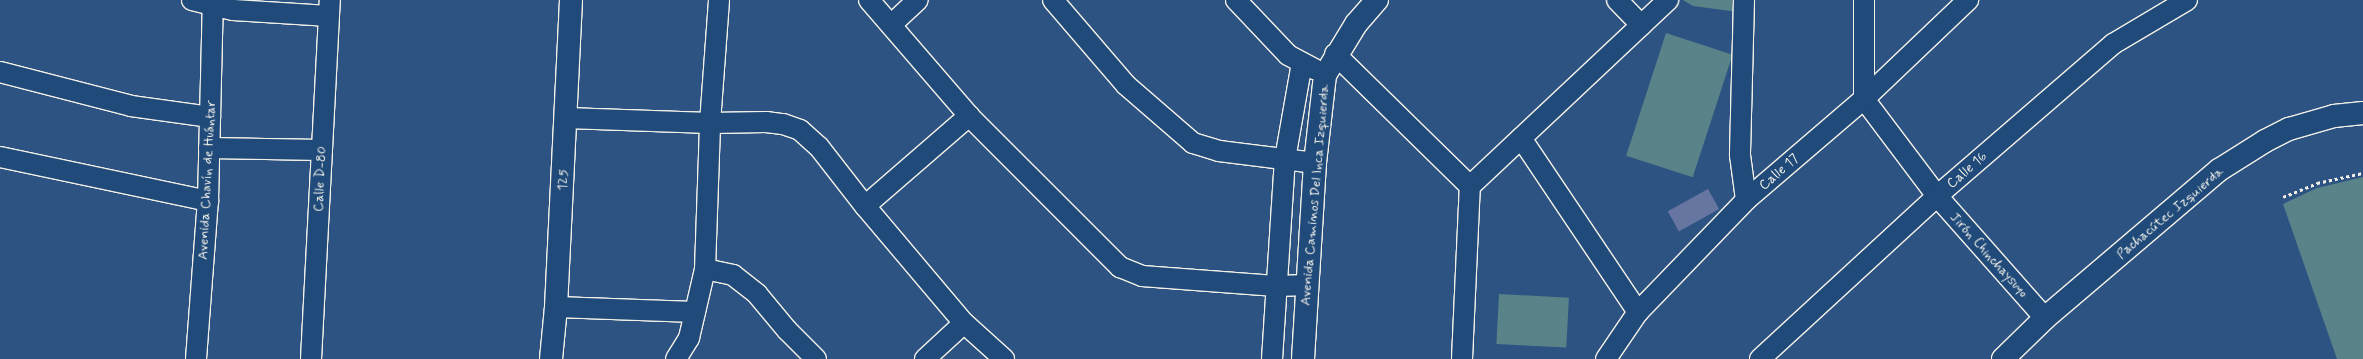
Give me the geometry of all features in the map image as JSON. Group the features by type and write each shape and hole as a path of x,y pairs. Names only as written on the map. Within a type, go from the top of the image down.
{"street":[{"path":"192,0 213,2 234,10 330,8"},
{"name":"125","path":"551,359 556,307 566,118 570,0"},
{"path":"676,359 689,338 705,269 710,123 719,0"},
{"path":"869,0 892,24 969,116 1120,267 1142,276 1276,286 1308,285"},
{"path":"892,24 918,0"},
{"path":"1236,0 1288,54 1325,75"},
{"name":"Avenida Caminos Del Inca Izquierda","path":"1303,359 1316,163 1325,75 1335,54 1356,24 1377,0"},
{"path":"1617,0 1642,25"},
{"path":"1462,359 1470,186 1668,0"},
{"path":"1744,0 1740,154 1746,200"},
{"path":"1864,0 1864,99"},
{"name":"Calle 17","path":"1606,359 1638,312 1746,200 1864,99 1968,0"},
{"name":"Calle 16","path":"1760,359 1937,196 2114,44 2187,0"},
{"name":"Avenida Chavín de Huántar","path":"196,359 208,201 213,2"},
{"path":"1058,2 1126,85 1193,143 1219,151 1316,163"},
{"name":"Calle D-80","path":"311,359 330,8"},
{"path":"1335,54 1470,186"},
{"path":"1272,359 1285,159 1302,63"},
{"path":"0,72 131,106 210,117"},
{"name":"Jirón Chinchaysuyo","path":"1864,99 1937,196 2045,318"},
{"name":"Pachacútec Izquierda","path":"2003,359 2045,318 2219,170 2265,140 2314,121 2363,113"},
{"path":"865,206 969,116"},
{"path":"566,118 710,123 766,122 783,124 800,130 819,147 865,206 964,323 1004,359"},
{"path":"1521,138 1638,312"},
{"path":"209,148 322,150"},
{"path":"0,157 208,201"},
{"path":"705,269 733,275 757,294 787,330 816,359"},
{"path":"556,307 695,312"},
{"path":"925,359 964,323"}],"path":[{"path":"2283,197 2317,183 2363,173"}],"green space":[{"path":"1683,0 1739,0 1738,12 1693,6"},
{"path":"1666,33 1733,55 1693,177 1626,156"},
{"path":"2363,177 2363,359 2337,359 2283,204 2317,188"},
{"path":"1499,294 1569,298 1566,348 1496,344"}],"building":[{"path":"1708,189 1719,209 1679,231 1668,211"}]}
